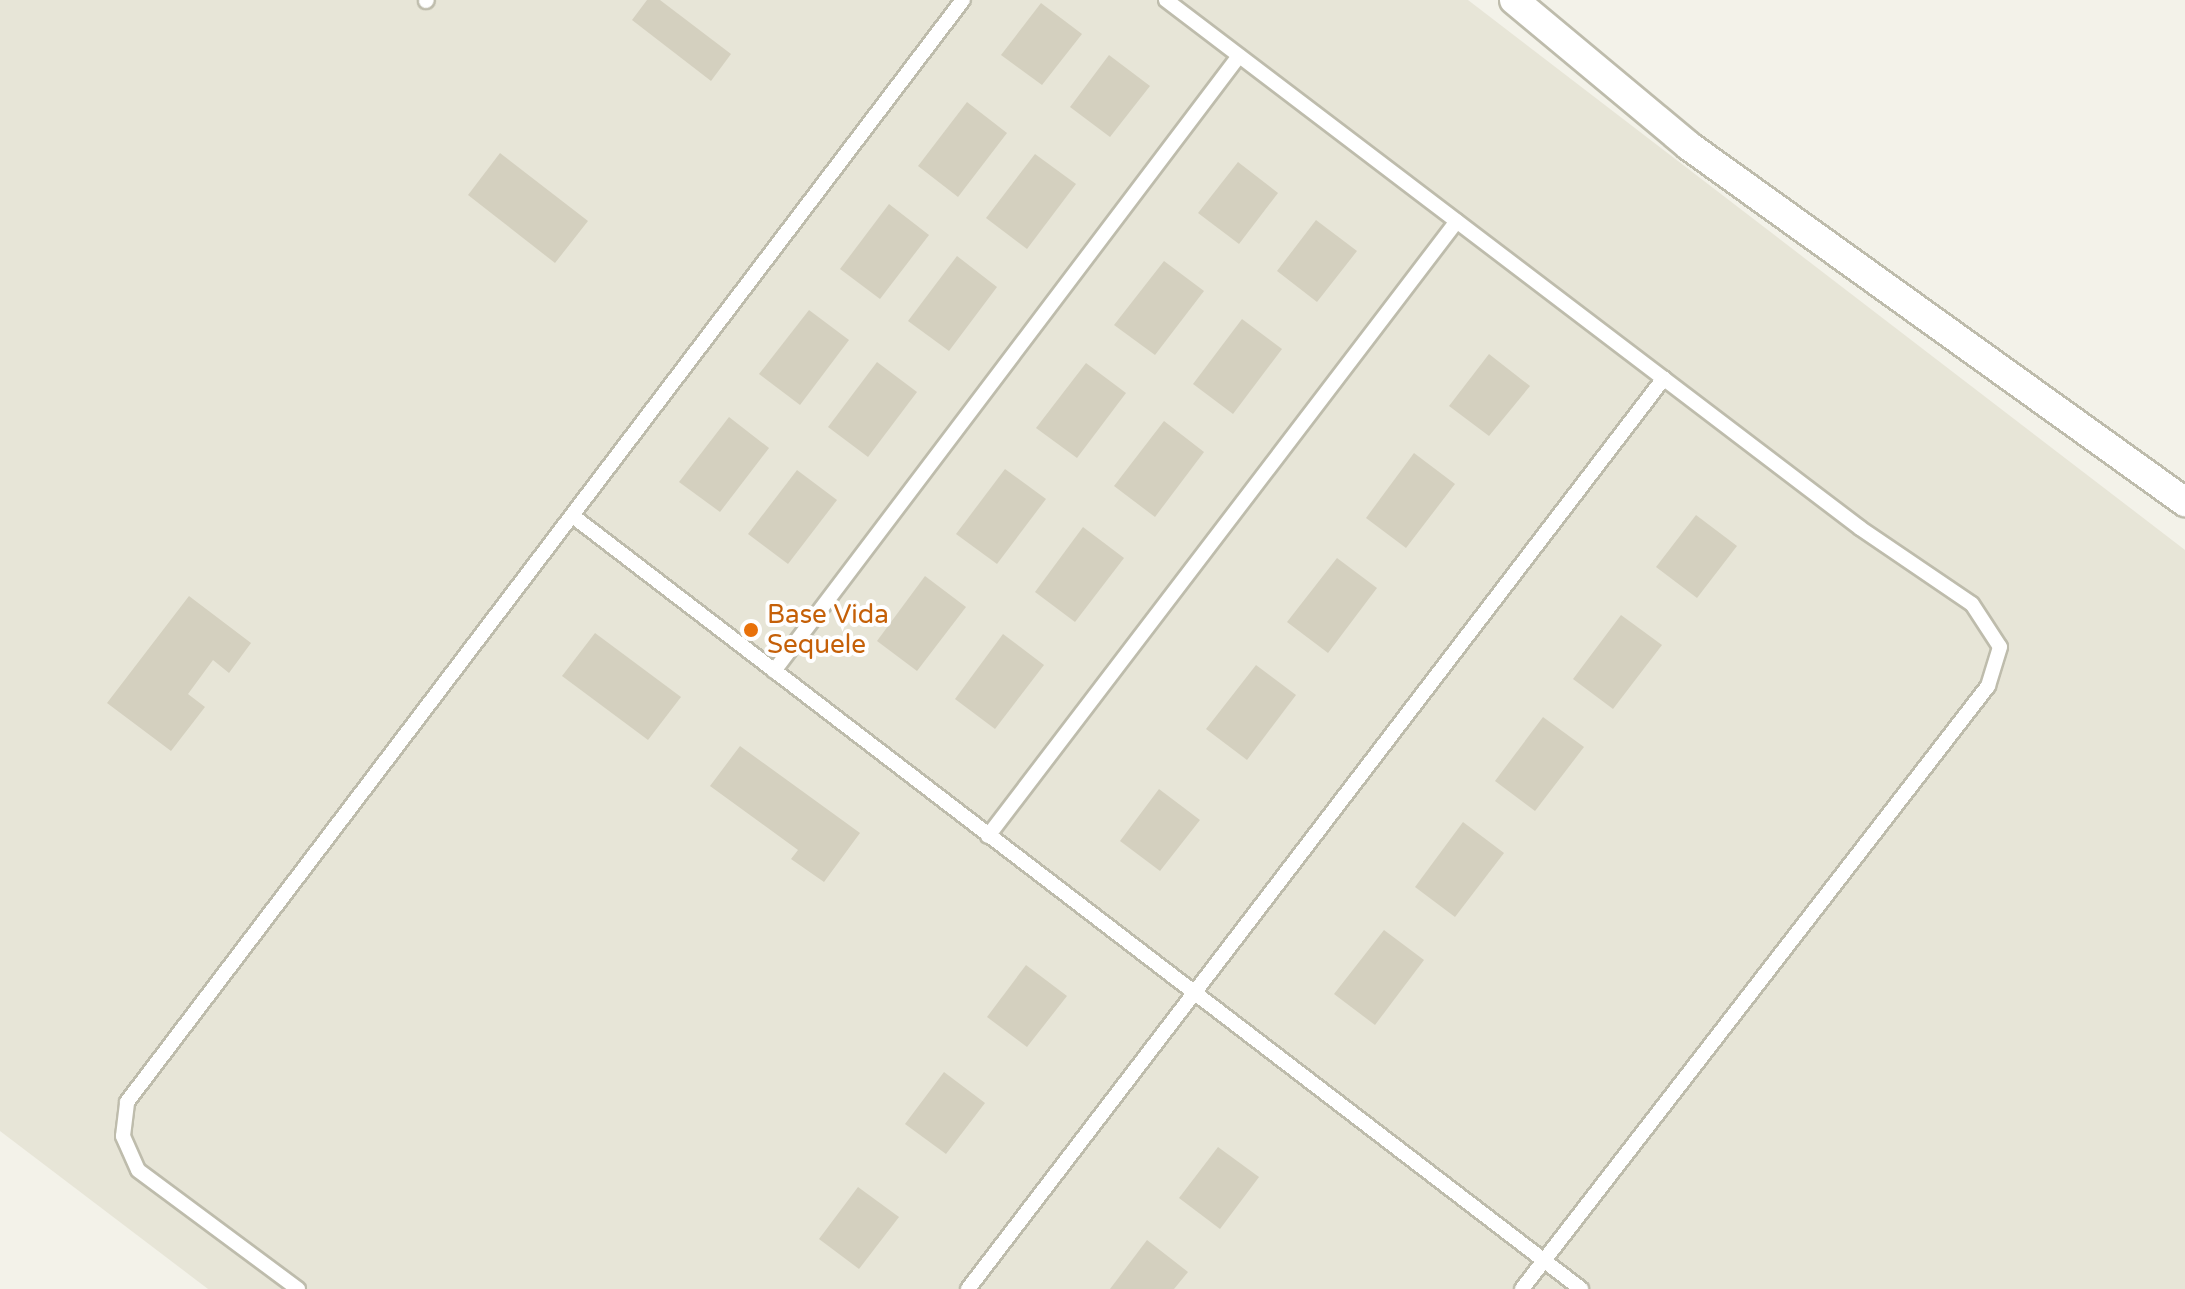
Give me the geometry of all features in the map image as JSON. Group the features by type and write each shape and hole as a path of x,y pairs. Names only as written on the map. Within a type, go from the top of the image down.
{"street":[{"path":"1514,0 1689,146 2185,502"}],"lane":[{"path":"298,1289 138,1170 123,1136 127,1102 574,517 963,0"},
{"path":"1166,0 1664,378 1972,604 2000,647 1988,686 1522,1289"},
{"path":"774,671 1239,56"},
{"path":"988,836 1457,221"},
{"path":"968,1289 1191,991 1664,378"},
{"path":"574,517 1581,1289"}],"shaded area":[{"path":"0,0 1468,0 2185,550 2185,1289 208,1289 0,1131"}],"building":[{"path":"647,0 660,0 731,54 711,81 632,20"},
{"path":"1041,3 1082,34 1042,85 1001,55"},
{"path":"1109,55 1150,86 1110,137 1070,107"},
{"path":"967,102 1007,133 958,197 918,166"},
{"path":"500,153 588,221 555,263 468,195"},
{"path":"1035,154 1076,184 1027,249 986,218"},
{"path":"1238,162 1278,193 1239,244 1198,213"},
{"path":"889,204 929,235 880,299 840,269"},
{"path":"1316,220 1357,251 1317,302 1277,271"},
{"path":"957,256 997,287 949,351 908,321"},
{"path":"1164,261 1204,291 1155,355 1114,325"},
{"path":"809,310 849,340 800,405 759,374"},
{"path":"1242,319 1282,349 1233,414 1193,384"},
{"path":"1489,354 1530,386 1489,436 1449,406"},
{"path":"877,362 917,392 868,457 828,427"},
{"path":"1086,363 1126,393 1077,458 1036,428"},
{"path":"729,417 769,448 720,512 679,482"},
{"path":"1164,421 1204,452 1155,517 1114,486"},
{"path":"1414,453 1455,484 1406,548 1366,518"},
{"path":"1005,469 1046,499 997,564 956,534"},
{"path":"797,470 837,500 788,564 748,534"},
{"path":"1696,515 1737,546 1697,598 1656,567"},
{"path":"1083,527 1124,558 1075,622 1035,592"},
{"path":"1337,558 1377,588 1328,653 1287,622"},
{"path":"925,576 966,607 917,671 877,641"},
{"path":"189,596 251,643 229,673 213,660 188,694 205,707 171,751 107,703"},
{"path":"1621,615 1662,645 1613,709 1573,679"},
{"path":"595,633 681,697 648,740 562,676"},
{"path":"1003,634 1044,665 995,729 955,699"},
{"path":"1256,665 1296,695 1247,760 1206,729"},
{"path":"1543,717 1584,747 1535,811 1495,781"},
{"path":"740,746 860,833 824,882 791,859 798,850 710,786"},
{"path":"1159,789 1200,820 1160,871 1120,841"},
{"path":"1463,822 1504,853 1455,917 1415,887"},
{"path":"1384,930 1424,960 1375,1025 1334,994"},
{"path":"1026,965 1067,996 1027,1047 987,1017"},
{"path":"944,1072 985,1103 946,1154 905,1124"},
{"path":"1218,1147 1259,1177 1220,1229 1179,1198"},
{"path":"858,1187 899,1217 859,1269 819,1239"},
{"path":"1147,1240 1188,1272 1174,1289 1110,1289"}],"place":[{"name":"Base Vida Sequele","path":"751,630"}]}
